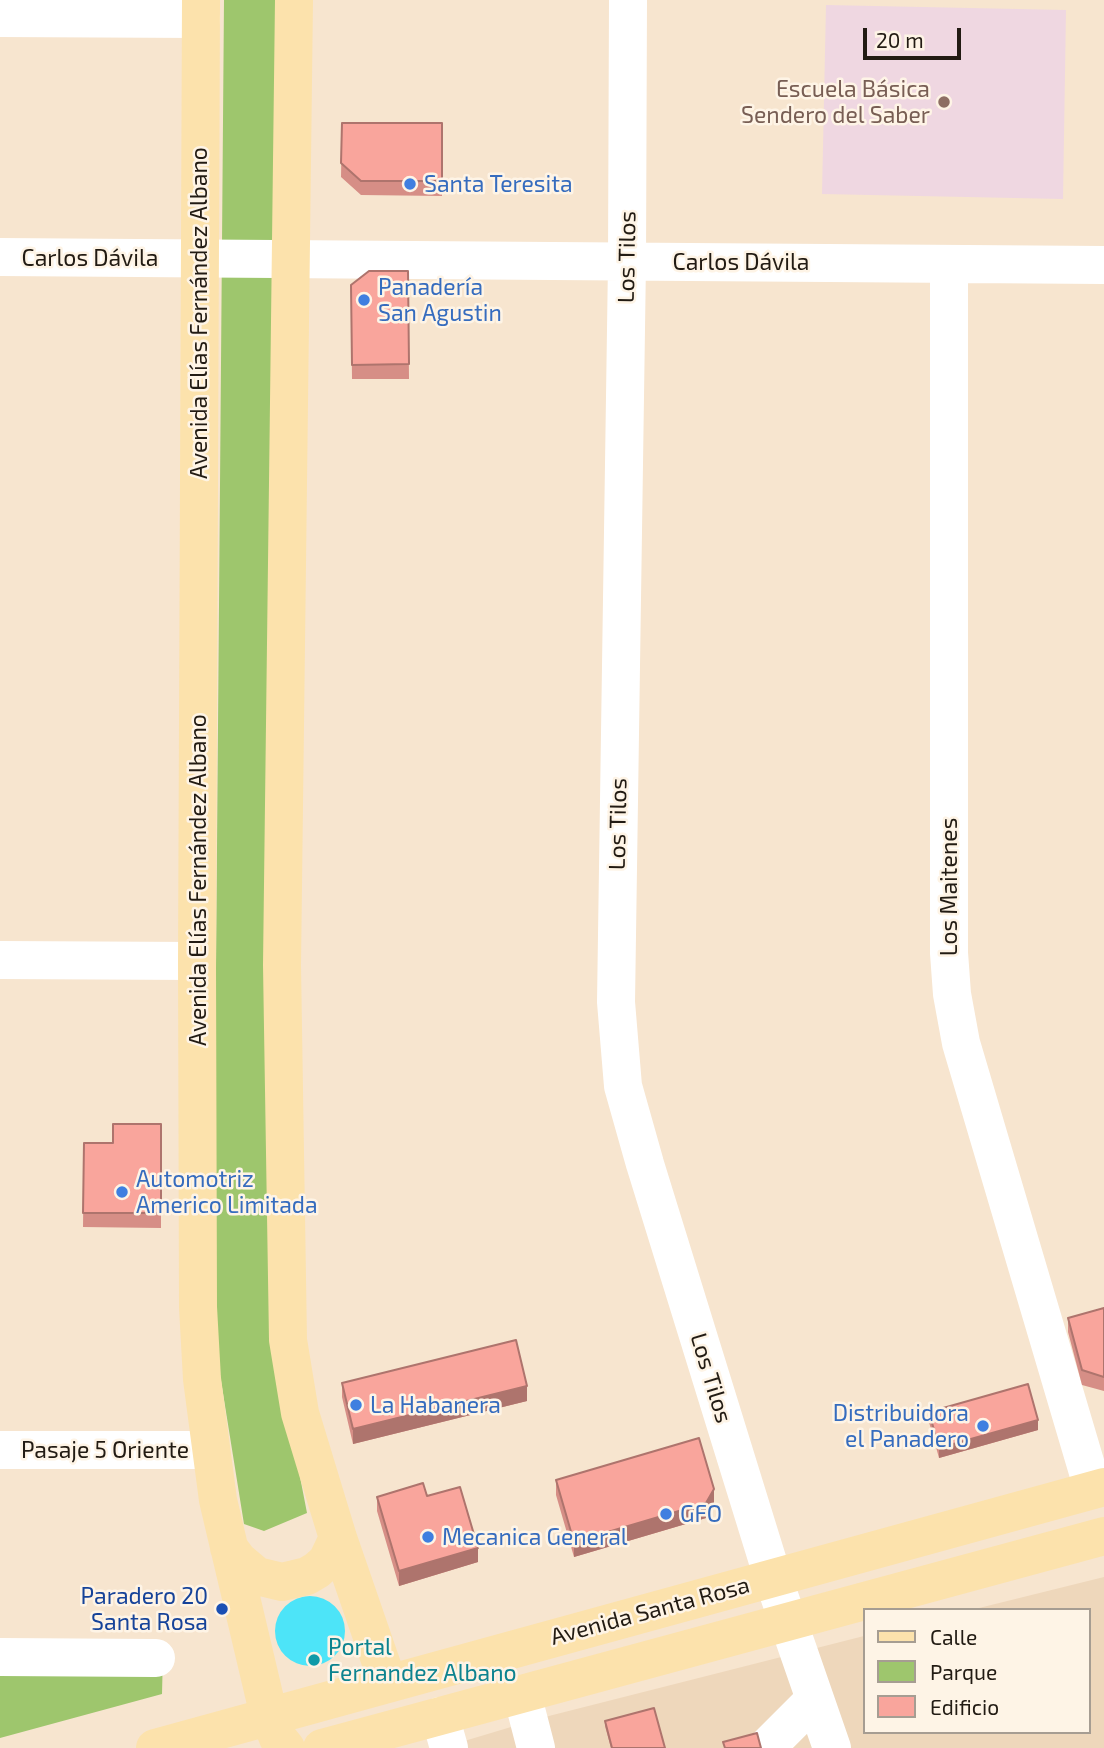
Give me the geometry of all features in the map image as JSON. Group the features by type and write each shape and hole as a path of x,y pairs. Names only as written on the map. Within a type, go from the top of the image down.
{"main road":[{"path":"294,0 282,965 288,1340 300,1413 338,1538 388,1683 368,1708 325,1747"},
{"name":"Avenida Elías Fernández Albano","path":"201,9 198,1307 202,1379 218,1500 277,1732"},
{"name":"Avenida Santa Rosa","path":"155,1748 277,1732 388,1683 1099,1488"},
{"name":"Avenida Santa Rosa","path":"325,1747 444,1732 522,1694 1104,1536"},
{"path":"229,1548 237,1560 257,1576 282,1582 295,1580 317,1570 327,1561 338,1538"}],"street":[{"name":"Los Tilos","path":"628,0 627,262 616,1002 623,1086 772,1578 832,1748"},
{"path":"0,18 201,9"},
{"name":"Carlos Dávila","path":"0,257 1104,265"},
{"name":"Los Maitenes","path":"949,264 949,953 952,994 961,1043 1099,1488"},
{"path":"0,960 197,961"},
{"name":"Pasaje 5 Oriente","path":"0,1450 210,1450"},
{"path":"0,1657 156,1658"},
{"path":"522,1694 536,1748"},
{"path":"766,1748 815,1699"}],"shaded area":[{"name":"Escuela Básica Sendero del Saber","path":"826,5 1066,10 1063,199 822,194"},
{"path":"1104,1577 1104,1748 441,1748 541,1718 862,1637 862,1734 1090,1734 1090,1608 979,1608"}],"green space":[{"path":"224,0 281,0 271,1327 307,1513 264,1531 244,1524 213,1331"},
{"path":"0,1650 163,1653 162,1694 0,1738"}],"water":[{"path":"310,1596 335,1606 345,1631 335,1656 310,1666 285,1656 275,1631 285,1606"}],"building":[{"path":"342,123 442,123 442,181 361,181 341,163"},
{"path":"369,271 408,271 409,364 352,365 351,285"},
{"name":"Automotriz Americo Limitada","path":"113,1124 161,1124 161,1213 83,1213 84,1143 113,1143"},
{"path":"1104,1308 1104,1377 1082,1370 1068,1318"},
{"path":"516,1340 527,1386 353,1429 342,1383"},
{"name":"Distribuidora el Panadero","path":"1028,1384 1038,1420 939,1448 929,1412"},
{"path":"699,1438 714,1489 706,1503 574,1542 556,1480"},
{"name":"Mecanica General","path":"423,1483 427,1496 460,1487 478,1548 399,1571 377,1497"},
{"path":"654,1708 665,1748 612,1748 605,1721"},
{"path":"757,1733 761,1748 725,1748 723,1742"}],"place":[{"name":"Escuela Básica Sendero del Saber","path":"944,102"},
{"name":"Santa Teresita","path":"410,184"},
{"name":"Panadería San Agustin","path":"364,300"},
{"name":"Automotriz Americo Limitada","path":"122,1192"},
{"name":"La Habanera","path":"356,1405"},
{"name":"Distribuidora el Panadero","path":"983,1426"},
{"name":"GFO","path":"666,1514"},
{"name":"Mecanica General","path":"428,1537"},
{"name":"Paradero 20 Santa Rosa","path":"222,1609"},
{"name":"Portal Fernandez Albano","path":"314,1660"}]}
